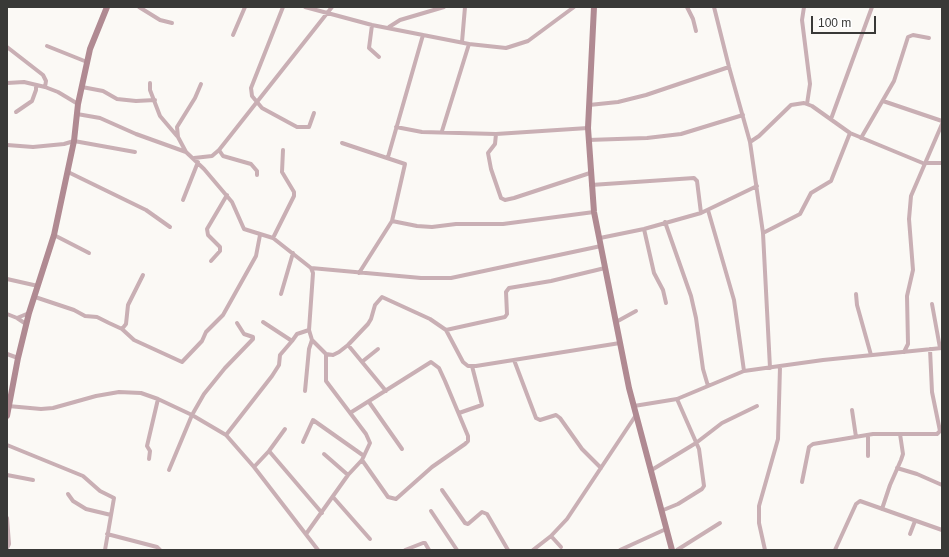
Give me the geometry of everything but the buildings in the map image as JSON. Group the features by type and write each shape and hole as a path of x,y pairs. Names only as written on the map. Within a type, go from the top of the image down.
{"street":[{"path":"7,416 26,324 54,235 74,141 78,104 90,49 107,7"},
{"path":"139,7 160,20 172,23"},
{"path":"233,35 245,7"},
{"path":"282,7 251,88 252,96 257,103 277,117 303,128 309,127 314,114"},
{"path":"305,7 326,14 389,28 490,48 506,48 528,41 574,7"},
{"path":"194,158 212,156 219,150 257,103 279,72 332,7"},
{"path":"389,28 400,20 444,7"},
{"path":"462,42 465,7"},
{"path":"594,7 588,128 590,174 594,212 636,415 672,550"},
{"path":"687,7 693,19 696,30"},
{"path":"714,7 728,67 744,115 757,186 763,233 770,368"},
{"path":"804,7 802,20 810,84 807,104"},
{"path":"831,119 872,7"},
{"path":"372,24 369,48 379,57"},
{"path":"388,157 423,35"},
{"path":"860,138 894,81 908,37 913,35 929,38"},
{"path":"442,131 469,44"},
{"path":"47,46 87,62"},
{"path":"7,47 43,75 46,81 45,87"},
{"path":"589,105 614,103 646,95 728,67"},
{"path":"7,83 24,82 45,87 58,92 78,104"},
{"path":"150,83 150,90 160,116 178,137 186,152"},
{"path":"178,137 177,127 195,98 201,84"},
{"path":"16,112 32,101 36,90 36,85"},
{"path":"82,87 103,91 117,99 136,101 155,100"},
{"path":"883,101 942,123 911,196 909,212 913,270 908,296 908,344 904,352"},
{"path":"750,142 764,132 791,105 796,103 807,104 860,138 926,163 942,163"},
{"path":"77,114 100,118 136,134 186,152 198,162 227,195 232,202 244,229 273,238 311,268 421,278 451,278 601,246"},
{"path":"588,140 632,139 681,134 744,115"},
{"path":"396,127 422,132 442,131 496,134 588,128"},
{"path":"763,233 800,214 811,193 831,182 850,133"},
{"path":"496,134 496,142 488,153 491,169 501,198 505,200 590,174"},
{"path":"7,145 33,146 64,144 74,141 135,152"},
{"path":"342,143 403,162 406,167 392,221 358,273"},
{"path":"219,150 224,157 251,164 257,175"},
{"path":"273,238 294,196 282,172 283,150"},
{"path":"183,200 198,162"},
{"path":"68,172 98,188 146,210 170,227"},
{"path":"592,185 694,178 697,181 701,212"},
{"path":"600,238 644,229 708,210 757,186"},
{"path":"211,261 218,254 220,247 208,235 207,230 227,195"},
{"path":"708,210 734,300 744,371"},
{"path":"392,221 432,227 456,224 503,224 594,212"},
{"path":"665,222 691,296 696,318 703,369 708,386"},
{"path":"644,229 654,273 663,290 666,303"},
{"path":"54,235 89,253"},
{"path":"35,297 74,310 85,316 97,318 122,329 139,342 179,362 184,361 202,341 210,327 223,314 256,256 260,235"},
{"path":"281,294 292,253"},
{"path":"311,268 313,273 309,330 312,340 326,354 333,355 348,345 368,324 375,305 382,297 430,319 446,330 463,362 468,366 620,343"},
{"path":"446,330 505,317 507,314 506,292 509,288 551,281 605,268"},
{"path":"122,329 126,324 128,305 143,275"},
{"path":"7,279 38,286"},
{"path":"856,294 857,305 871,356"},
{"path":"634,406 678,399 744,371 941,348 932,304"},
{"path":"616,322 636,311"},
{"path":"17,318 29,313"},
{"path":"7,314 26,324"},
{"path":"263,322 292,341"},
{"path":"169,470 192,415 214,381 253,339 252,337 244,334 237,323"},
{"path":"226,435 272,376 278,365 280,355 297,334 309,330"},
{"path":"305,391 309,349 312,340"},
{"path":"908,344 912,351"},
{"path":"348,345 363,361 386,391"},
{"path":"363,361 378,349"},
{"path":"802,482 811,445 868,435 937,434 940,432 932,392 930,349"},
{"path":"7,354 18,358"},
{"path":"306,534 370,447 369,440 325,378 326,354"},
{"path":"514,360 536,418 540,420 556,415 560,418 582,449 601,468"},
{"path":"303,442 313,420 363,458 388,497 396,499 432,467 468,441 468,436 459,413 438,368 431,362 370,402 350,413"},
{"path":"459,413 482,405 472,366"},
{"path":"765,550 759,523 758,506 778,439 780,367"},
{"path":"8,406 41,409 53,408 96,396 120,392 141,394 158,399 192,415 226,435 254,468 318,550"},
{"path":"149,459 150,451 147,446 158,399"},
{"path":"661,512 678,504 704,488 702,464 696,443 678,399"},
{"path":"370,402 402,449"},
{"path":"650,470 696,443 722,423 757,406"},
{"path":"852,410 856,437"},
{"path":"533,550 539,548 567,519 636,415"},
{"path":"254,468 285,429"},
{"path":"882,509 903,454 900,434"},
{"path":"868,435 868,456"},
{"path":"7,445 86,477 100,491 114,498 105,550"},
{"path":"269,451 322,513"},
{"path":"324,454 348,475"},
{"path":"897,468 917,474 942,485"},
{"path":"7,475 33,480"},
{"path":"442,490 465,523 468,524 482,512 488,514 508,550"},
{"path":"68,494 74,501 86,509 111,515"},
{"path":"333,497 370,539"},
{"path":"835,550 856,504 862,501 942,530"},
{"path":"431,511 457,550"},
{"path":"7,518 9,544 7,548"},
{"path":"910,534 915,521"},
{"path":"677,550 720,523"},
{"path":"620,550 666,529"},
{"path":"107,534 158,547 160,550"},
{"path":"551,536 561,547"},
{"path":"405,550 425,543 429,550"}]}
